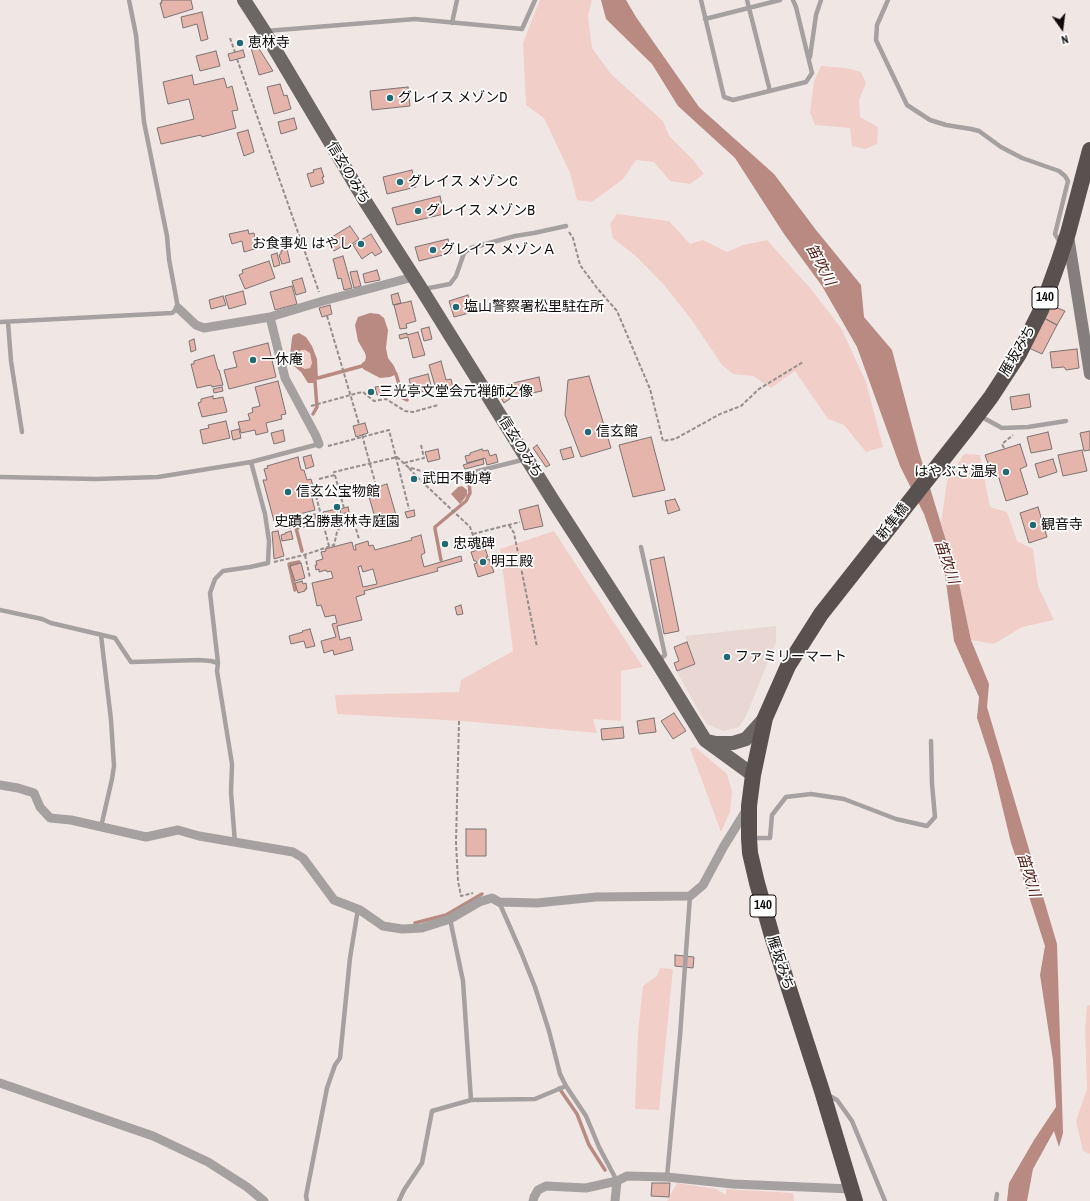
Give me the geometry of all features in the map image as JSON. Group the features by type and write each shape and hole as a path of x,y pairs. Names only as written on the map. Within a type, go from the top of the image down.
{"highway":[{"name":"雁坂みち","path":"966,430 991,397 1019,354 1041,310 1065,240 1090,150"},
{"name":"新隼橋","path":"821,614 966,430"},
{"name":"雁坂みち","path":"821,614 788,666 765,718 753,775 749,806 749,838 750,853 770,929 822,1091 853,1195"}],"main road":[{"name":"信玄のみち","path":"244,0 365,201 705,740 753,775"},
{"path":"705,740 716,743 733,743 746,739 765,718"}],"street":[{"path":"1065,240 1090,374"},
{"path":"178,308 196,325 204,328 270,317 413,277"},
{"path":"270,317 285,378 319,444"},
{"path":"0,785 18,788 34,793 40,807 50,818 71,820 146,837 178,830 235,843 293,852 303,858 334,900 358,909 382,926 402,929 422,928 450,919 479,902 495,900 537,903 596,897 690,896 703,885 724,846 749,806"},
{"path":"0,1083 153,1136 208,1162 247,1187 264,1201"},
{"path":"533,1201 538,1190 546,1186 586,1188 617,1181 626,1176 667,1177 853,1195"},
{"path":"616,1201 617,1181"}],"lane":[{"path":"0,322 172,313 178,308 169,259 167,236 144,122 136,35 129,0"},
{"path":"452,23 457,0"},
{"path":"264,31 415,19 522,29 535,0"},
{"path":"701,0 724,97 733,100 806,82 812,73 793,0"},
{"path":"747,0 770,91"},
{"path":"705,19 780,0"},
{"path":"810,61 816,15 821,0"},
{"path":"888,0 877,25 876,40 906,105 930,120 946,125 979,131 1001,147 1022,158 1059,171 1065,176 1068,182 1055,234 1065,240"},
{"path":"422,290 450,284 456,276 464,253 471,248 515,236 566,226"},
{"path":"8,322 11,362 22,432"},
{"path":"977,415 1002,428 1028,427 1066,421"},
{"path":"0,477 96,479 158,477 251,462 319,444"},
{"path":"462,475 527,459"},
{"path":"235,843 231,792 232,764 217,671 218,664 210,593 215,579 223,571 268,563 270,542 265,514 251,462"},
{"path":"642,547 665,654 657,662"},
{"path":"0,610 115,638 131,662 199,660 211,661 218,664"},
{"path":"101,635 111,720 114,766 101,827"},
{"path":"749,838 770,838 772,815 786,797 811,794 844,799 896,819 927,826 935,817 932,784 931,741"},
{"path":"667,1177 680,1036 690,896"},
{"path":"495,900 521,952 535,987 549,1031 560,1074 566,1086 586,1116 599,1147 617,1181"},
{"path":"307,1201 306,1196 327,1088 335,1066 340,1058 350,958 358,909"},
{"path":"450,919 463,981 471,1100"},
{"path":"398,1201 422,1163 432,1111 471,1100 535,1099 566,1086"},
{"path":"822,1091 837,1100 852,1121 885,1201"},
{"path":"996,1201 997,1194"}],"path":[{"path":"230,38 235,52"},
{"path":"237,59 323,301"},
{"path":"566,226 573,238 580,265 617,311 650,389 663,442 675,438 720,414 741,406 759,389 802,362"},
{"path":"327,316 359,424"},
{"path":"314,405 363,392 374,401 386,399 405,411 413,412 438,404"},
{"path":"1004,448 1002,444 1028,427"},
{"path":"319,444 320,448 389,430 409,509"},
{"path":"362,436 375,482"},
{"path":"404,463 424,458 421,445"},
{"path":"397,457 470,527 474,538"},
{"path":"344,508 334,472 397,457"},
{"path":"408,467 428,473 447,476 462,475"},
{"path":"319,479 335,475"},
{"path":"340,493 359,488"},
{"path":"316,496 329,546"},
{"path":"268,563 304,555 334,545 337,532 346,517 345,513"},
{"path":"346,517 351,517 353,519 359,539"},
{"path":"473,534 520,522"},
{"path":"509,525 514,533 537,647"},
{"path":"304,555 310,578"},
{"path":"459,721 456,842 458,881 461,896 484,890 495,900"}],"shaded area":[{"path":"540,0 592,0 588,16 592,48 611,74 663,121 669,136 693,160 704,174 690,184 670,181 654,162 636,160 623,179 592,202 577,200 570,173 544,118 526,105 523,43"},
{"path":"821,66 846,68 861,72 866,83 859,100 860,117 878,127 877,144 865,149 852,146 850,128 815,125 810,112 814,82"},
{"path":"617,214 669,221 690,244 703,240 727,252 743,245 767,240 811,289 841,328 866,382 883,447 866,452 844,425 828,419 795,371 771,388 753,376 733,374 722,365 691,319 664,285 638,258 613,238 610,224"},
{"path":"301,350 305,350 310,353 312,363 310,368 305,369 299,364 298,356"},
{"path":"964,454 980,455 990,507 1007,512 1017,541 1033,549 1038,586 1054,620 1022,627 994,644 971,640 959,583 941,523 947,481"},
{"path":"554,531 643,667 621,671 621,721 593,719 597,733 462,721 337,714 335,695 459,692 461,680 513,651 500,549"},
{"path":"776,626 776,642 746,716 739,727 724,731 708,725 677,672 695,664 685,636"},
{"path":"695,747 727,774 732,792 730,812 721,832 690,748"},
{"path":"660,968 673,969 659,1110 635,1109 638,1032 643,986 657,976"},
{"path":"1090,1005 1090,1154 1083,1151 1076,1121 1087,1089 1085,1029 1087,1006"},
{"path":"677,1183 716,1189 726,1195 726,1189 793,1193 794,1201 667,1201"}],"water":[{"name":"笛吹川","path":"601,0 626,0 636,17 699,107 774,174 816,230 861,285 864,317 892,350 919,452 959,583 971,640 989,684 987,707 1057,944 1063,1133 1059,1147 1054,1131 1033,1169 1027,1201 1007,1201 1009,1183 1034,1140 1056,1107 1053,1060 1040,975 1045,946 1011,843 992,764 977,718 979,697 954,641 945,575 924,514 900,466 857,347 822,286 784,234 735,158 678,106 652,64 606,19"},
{"path":"370,313 379,314 384,318 388,330 386,348 388,358 397,373 390,377 380,378 363,369 362,366 362,363 365,361 366,357 358,341 355,325 358,317"},
{"path":"299,333 306,337 312,346 317,359 318,378 313,383 308,383 291,361 290,355 293,335","holes":["301,350 305,350 310,353 312,363 310,368 305,369 299,364 298,356"]},
{"path":"462,486 467,490 467,495 460,504 451,494 458,487"}],"building":[{"path":"191,0 193,9 164,18 160,3 162,3 161,1"},
{"path":"202,12 208,39 201,41 197,24 183,28 181,17"},
{"path":"249,41 256,44 273,71 259,75"},
{"path":"243,50 245,57 230,61 228,54"},
{"path":"216,51 220,66 200,71 196,56"},
{"path":"192,75 194,85 224,78 227,88 232,86 238,110 232,111 236,128 202,137 201,135 161,144 157,128 194,119 189,99 168,104 163,82"},
{"path":"280,84 284,96 287,95 291,109 274,114 267,87"},
{"name":"グレイス メゾンD","path":"408,87 410,106 372,110 370,91"},
{"path":"294,118 297,129 281,134 278,122"},
{"path":"248,130 254,152 244,156 237,133"},
{"path":"321,168 324,183 311,187 307,174 314,172 313,170"},
{"name":"グレイス メゾンC","path":"412,170 416,187 387,194 383,177"},
{"name":"グレイス メゾンB","path":"440,196 444,214 397,225 392,208"},
{"path":"350,226 359,239 346,248 344,245 334,251 327,240"},
{"path":"248,230 249,234 254,233 258,248 244,252 242,241 232,244 229,234"},
{"path":"371,234 382,252 375,256 372,252 362,259 353,245"},
{"name":"グレイス メゾンＡ","path":"448,239 451,253 419,261 415,247"},
{"path":"287,249 290,262 282,264 279,255 281,254 281,251"},
{"path":"277,253 280,265 274,267 271,255"},
{"path":"343,256 352,288 344,290 341,278 338,279 333,259"},
{"path":"269,261 275,278 245,289 239,275 243,273 242,270"},
{"path":"377,270 380,280 365,283 363,274"},
{"path":"357,271 361,286 354,288 350,272"},
{"path":"302,278 306,292 296,295 292,281"},
{"path":"292,286 297,304 275,310 270,292"},
{"path":"243,291 246,304 229,309 225,296"},
{"path":"398,293 401,303 393,305 391,295"},
{"path":"468,295 473,312 454,317 449,301"},
{"path":"223,296 226,305 211,309 209,300"},
{"path":"411,301 416,321 406,324 407,328 400,329 394,305"},
{"path":"330,305 332,314 322,317 319,308"},
{"path":"1050,305 1065,311 1057,325 1044,318"},
{"path":"1044,318 1057,325 1042,354 1029,348"},
{"path":"429,327 432,339 424,341 421,329"},
{"path":"418,332 425,355 413,358 408,337 400,339 399,335 407,333 407,335"},
{"path":"194,339 196,350 191,352 189,341"},
{"name":"一休庵","path":"268,343 276,377 229,389 224,370 237,367 233,352"},
{"path":"1077,349 1079,368 1066,370 1064,367 1052,368 1050,352"},
{"path":"214,355 223,385 212,387 211,385 197,388 191,364 194,364 194,361"},
{"path":"441,361 446,380 451,379 454,392 438,396 429,365"},
{"path":"428,374 432,389 413,394 409,379"},
{"name":"信玄館","path":"589,376 611,448 581,457 565,415 568,380"},
{"path":"539,377 542,391 512,397 509,384"},
{"name":"一休庵","path":"278,381 286,414 281,415 282,419 266,423 268,432 256,435 255,430 241,433 238,422 250,420 248,414 253,412 252,408 260,406 255,387"},
{"path":"503,385 511,398 504,403 496,389"},
{"path":"383,386 385,393 377,395 375,387"},
{"path":"222,387 223,391 214,393 213,389"},
{"path":"1029,394 1031,407 1012,410 1010,397"},
{"path":"213,396 213,399 223,397 227,412 202,417 198,403 201,402 201,399"},
{"path":"226,421 230,438 203,444 200,430 209,428 208,425"},
{"path":"365,423 368,433 356,437 353,426"},
{"path":"239,429 241,438 233,440 231,431"},
{"path":"283,430 285,441 274,444 271,433"},
{"path":"1090,431 1090,450 1084,451 1080,433"},
{"path":"1048,432 1052,449 1031,453 1027,437"},
{"path":"651,437 665,490 633,497 619,445"},
{"name":"はやぶさ温泉","path":"1020,444 1027,466 1020,469 1028,494 1006,501 998,475 993,477 985,455"},
{"path":"537,445 550,465 546,467 533,448"},
{"path":"571,447 574,457 563,460 560,450"},
{"path":"438,449 440,459 428,462 425,452"},
{"path":"482,449 483,451 488,450 490,456 496,454 498,462 487,465 485,458 467,463 465,456"},
{"path":"1082,450 1087,471 1063,476 1058,455"},
{"path":"311,455 314,466 306,469 303,457"},
{"path":"298,457 301,470 304,470 307,480 311,479 315,493 311,494 315,510 274,521 263,480 267,480 264,469 268,468 267,466"},
{"path":"483,459 484,464 465,469 463,465"},
{"path":"1053,459 1057,472 1039,478 1035,464"},
{"path":"387,484 396,515 376,521 367,490"},
{"path":"675,499 680,510 668,514 665,501"},
{"path":"538,505 543,526 524,530 519,510"},
{"path":"348,507 349,512 341,514 340,509"},
{"name":"観音寺","path":"1038,507 1047,537 1029,543 1020,513"},
{"path":"337,509 338,514 325,518 323,512"},
{"path":"414,510 415,516 407,518 405,512"},
{"path":"315,514 317,523 298,529 296,519"},
{"path":"278,531 284,556 274,559 272,532"},
{"path":"291,531 293,539 282,541 281,535"},
{"path":"421,535 425,553 421,555 424,567 461,556 462,561 437,568 438,571 364,591 365,594 356,597 362,620 337,626 340,640 350,637 353,650 334,655 333,650 324,653 321,641 336,637 332,624 337,623 335,615 325,617 321,605 317,606 312,583 333,578 331,571 327,572 326,570 319,572 319,569 316,570 316,561 323,559 321,552 326,551 325,549 352,542 354,550 356,550 355,545 368,541 369,546 373,545 375,550 412,540 411,538","holes":["361,566 363,572 373,569 377,584 363,587 358,567"]},
{"path":"478,538 480,544 472,547 471,541"},
{"name":"明王殿","path":"485,548 488,557 486,557 487,560 489,559 494,572 478,577 474,564 477,563 474,561 471,552"},
{"path":"664,557 679,631 664,634 650,560"},
{"path":"301,563 305,578 295,581 290,566"},
{"path":"302,581 303,584 306,583 307,589 298,593 295,583"},
{"path":"461,605 463,614 457,615 455,607"},
{"path":"310,629 315,646 306,648 304,641 291,644 289,636"},
{"path":"687,642 695,664 677,671 674,663 679,661 674,647"},
{"path":"674,713 686,731 673,739 661,721"},
{"path":"654,718 656,732 639,734 637,721"},
{"path":"623,727 624,738 602,740 601,729"},
{"path":"466,829 486,829 486,856 466,856"},
{"path":"675,955 694,957 693,968 675,966"},
{"path":"652,1183 670,1183 669,1197 651,1196"}],"waterway":[{"path":"318,378 362,366"},
{"path":"396,374 403,398 407,400"},
{"path":"313,414 317,407 315,381"},
{"path":"441,560 435,527 466,501 470,493 469,482"},
{"path":"289,527 292,526 296,528 302,551"},
{"path":"295,590 289,564 299,562"},
{"path":"415,923 446,915 482,894"},
{"path":"559,1088 577,1114 589,1145 605,1170"}],"place":[{"name":"恵林寺","path":"240,43"},
{"name":"グレイス メゾンD","path":"390,98"},
{"name":"グレイス メゾンC","path":"400,182"},
{"name":"グレイス メゾンB","path":"418,211"},
{"name":"お食事処 はやし","path":"361,244"},
{"name":"グレイス メゾンＡ","path":"433,250"},
{"name":"塩山警察署松里駐在所","path":"456,307"},
{"name":"一休庵","path":"253,360"},
{"name":"三光亭文堂会元禅師之像","path":"371,392"},
{"name":"信玄館","path":"588,432"},
{"name":"はやぶさ温泉","path":"1006,472"},
{"name":"武田不動尊","path":"414,479"},
{"name":"信玄公宝物館","path":"288,492"},
{"name":"史蹟名勝惠林寺庭園","path":"337,507"},
{"name":"観音寺","path":"1033,525"},
{"name":"忠魂碑","path":"445,544"},
{"name":"明王殿","path":"483,562"},
{"name":"ファミリーマート","path":"727,657"}]}
